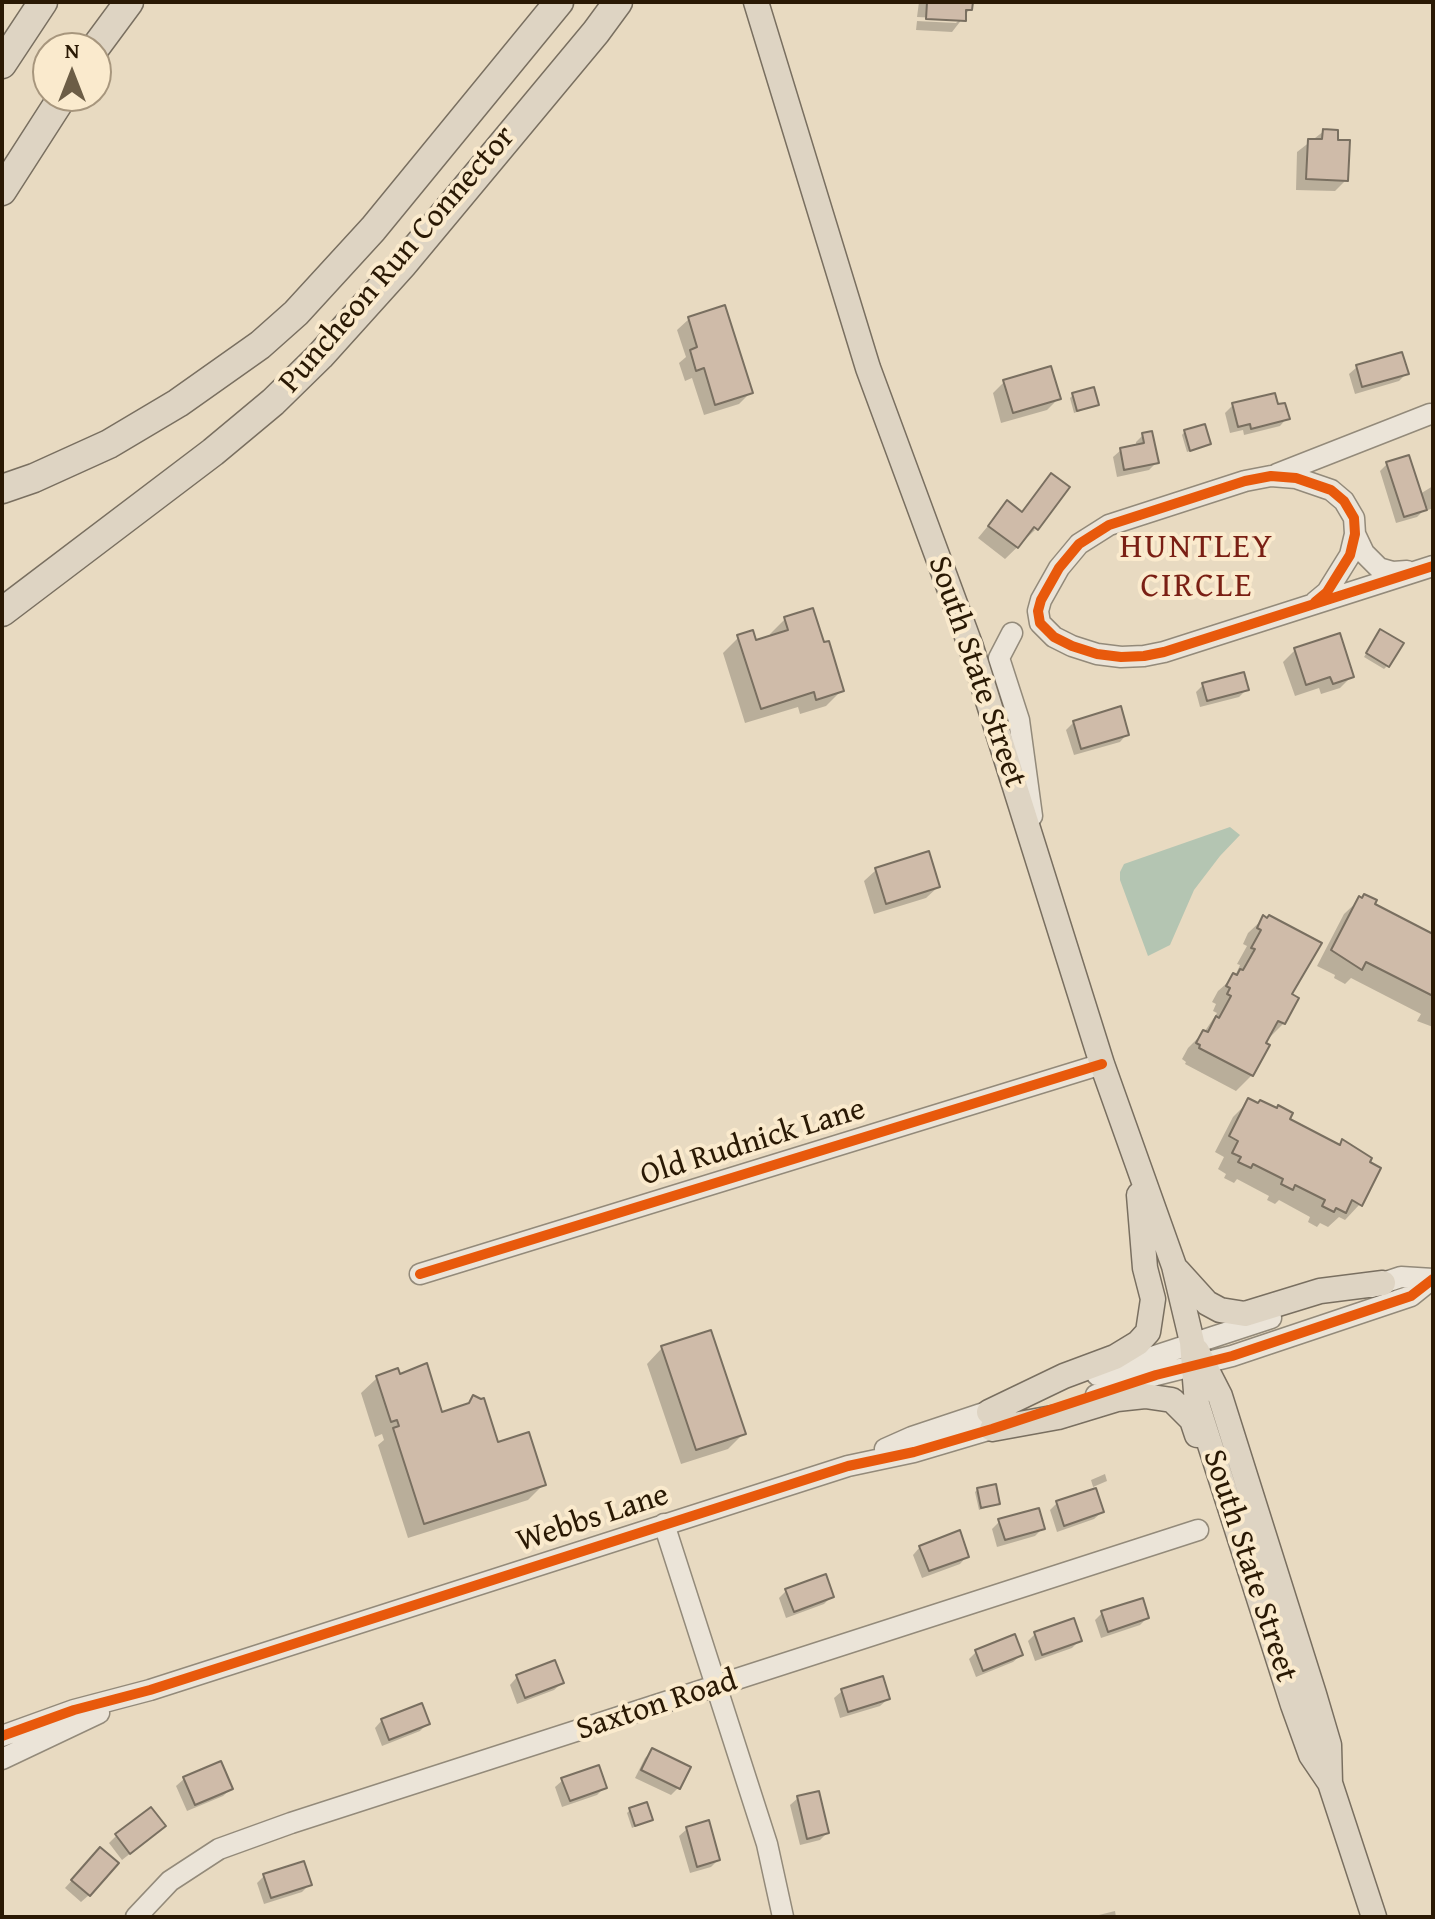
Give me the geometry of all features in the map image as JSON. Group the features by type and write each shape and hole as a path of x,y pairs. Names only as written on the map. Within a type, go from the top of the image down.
{"highway":[{"path":"2,64 43,2"},
{"path":"107,32 129,2"},
{"name":"Puncheon Run Connector","path":"2,489 109,444 178,403 260,345 296,313 373,229 559,2"},
{"name":"Puncheon Run Connector","path":"2,612 213,452 273,402 320,356 403,264 618,2"},
{"path":"2,191 53,112"},
{"path":"2,469 80,457"}],"main road":[{"name":"South State Street","path":"756,2 868,368 971,647 1102,1064 1174,1266 1196,1357 1197,1404 1264,1613 1311,1755 1330,1783 1374,1917"},
{"path":"991,1420 1064,1376 1115,1357 1138,1343 1148,1332 1153,1299 1145,1268 1137,1165"},
{"path":"1174,1266 1207,1303 1220,1310 1245,1314 1320,1291 1383,1283"},
{"name":"South State Street","path":"1196,1357 1220,1396 1329,1745 1330,1783"},
{"path":"991,1420 1058,1417 1133,1396 1158,1396 1172,1400 1192,1420 1235,1551 1264,1613"}],"street":[{"path":"1428,568 1144,656 1097,654 1054,637 1040,623 1038,611 1059,568 1079,544 1109,525 1245,481 1271,476 1430,414"},
{"path":"1271,476 1296,478 1331,490 1344,501 1354,518 1355,534 1344,569 1327,592 1315,602"},
{"path":"1355,534 1364,553 1379,568 1393,572 1428,568"},
{"path":"971,647 1040,623"},
{"path":"1012,633 999,658 1019,720 1038,860"},
{"name":"Old Rudnick Lane","path":"420,1274 1102,1064"},
{"path":"1196,1357 1401,1277 1432,1279"},
{"path":"1196,1357 1411,1296 1432,1279"},
{"name":"Webbs Lane","path":"2,1736 74,1710 150,1690 848,1466 914,1452 991,1420 1196,1357"},
{"path":"664,1524 767,1844 783,1917"},
{"name":"Saxton Road","path":"136,1917 170,1881 219,1849 291,1823 1198,1530"},
{"name":"Webbs Lane","path":"2,1759 150,1690"}],"shaded area":[{"path":"1230,827 1240,835 1194,890 1170,945 1148,956 1120,880 1124,864"}],"building":[{"path":"927,2 973,2 972,10 966,10 966,21 926,19"},
{"path":"1323,129 1338,130 1338,140 1350,140 1348,181 1306,179 1308,139 1322,139"},
{"path":"725,305 753,393 715,405 704,368 696,371 690,350 697,347 688,317"},
{"path":"1402,352 1409,374 1362,387 1356,365"},
{"path":"1051,366 1061,399 1013,413 1003,380"},
{"path":"1094,387 1099,405 1077,411 1072,393"},
{"path":"1275,393 1278,404 1285,403 1290,419 1251,429 1250,424 1238,427 1232,403"},
{"path":"1205,424 1211,444 1190,451 1184,430"},
{"path":"1152,431 1159,463 1124,470 1120,448 1144,443 1142,433"},
{"path":"1409,455 1427,510 1404,517 1386,462"},
{"path":"1051,473 1070,487 1038,530 1034,527 1018,548 988,526 1007,500 1022,512"},
{"path":"813,608 824,642 829,641 844,691 816,700 814,692 761,709 737,635 753,630 756,640 788,630 784,617"},
{"path":"1380,629 1404,643 1389,667 1366,653"},
{"path":"1340,633 1354,677 1333,684 1330,677 1306,685 1294,648"},
{"path":"1244,672 1249,690 1207,701 1202,683"},
{"path":"1121,706 1129,735 1081,749 1073,721"},
{"path":"929,851 940,887 886,904 875,868"},
{"path":"1364,894 1377,900 1375,904 1433,934 1433,996 1366,962 1362,970 1331,950 1359,896 1362,898"},
{"path":"1263,915 1267,918 1269,915 1322,943 1292,994 1299,998 1285,1024 1278,1021 1266,1043 1270,1045 1253,1076 1199,1048 1200,1045 1196,1043 1203,1030 1208,1032 1216,1016 1219,1018 1231,996 1227,994 1230,988 1226,986 1233,973 1237,975 1240,969 1243,970 1255,949 1251,948 1261,930 1257,928"},
{"path":"1248,1098 1277,1108 1278,1105 1293,1113 1290,1119 1340,1145 1342,1139 1372,1158 1370,1162 1381,1168 1362,1206 1352,1200 1346,1213 1336,1208 1334,1212 1322,1206 1325,1200 1295,1185 1293,1190 1281,1184 1283,1179 1253,1164 1251,1168 1238,1162 1241,1157 1232,1153 1238,1141 1229,1136"},
{"path":"711,1330 746,1434 696,1450 661,1346"},
{"path":"427,1363 442,1412 469,1403 473,1395 484,1398 498,1442 529,1432 546,1485 424,1524 393,1428 399,1426 397,1420 391,1422 376,1376 398,1368 400,1374"},
{"path":"996,1484 1000,1504 981,1508 977,1488"},
{"path":"1096,1488 1104,1512 1064,1526 1056,1501"},
{"path":"1039,1508 1045,1529 1005,1540 998,1519"},
{"path":"960,1530 969,1557 929,1571 919,1546"},
{"path":"826,1574 834,1597 794,1612 785,1589"},
{"path":"1143,1598 1149,1618 1108,1632 1101,1611"},
{"path":"1074,1618 1082,1641 1042,1655 1034,1632"},
{"path":"1015,1634 1023,1655 983,1671 975,1650"},
{"path":"555,1660 564,1683 525,1698 516,1675"},
{"path":"883,1676 890,1699 848,1712 841,1689"},
{"path":"422,1703 430,1724 389,1740 381,1719"},
{"path":"652,1748 691,1767 680,1789 641,1770"},
{"path":"221,1761 233,1789 195,1805 183,1777"},
{"path":"599,1765 607,1788 570,1801 561,1778"},
{"path":"819,1791 829,1833 807,1839 797,1796"},
{"path":"647,1802 653,1820 635,1826 629,1808"},
{"path":"151,1807 166,1826 130,1854 115,1834"},
{"path":"709,1820 720,1860 697,1867 686,1827"},
{"path":"100,1847 119,1863 90,1896 71,1880"},
{"path":"304,1861 312,1885 271,1898 263,1874"}],"cycle path":[{"path":"1315,602 1327,592 1350,555 1355,534 1354,518 1344,501 1331,490 1296,478 1271,476 1245,481 1109,525 1079,544 1059,568 1038,611 1040,623 1054,637 1072,646 1097,654 1144,656 1433,566"},
{"path":"420,1274 1102,1064"},
{"path":"2,1736 74,1710 150,1690 848,1466 914,1452 1156,1375 1232,1356 1411,1296 1433,1279"}],"district":[{"name":"HUNTLEY CIRCLE","path":"1197,568"}]}
